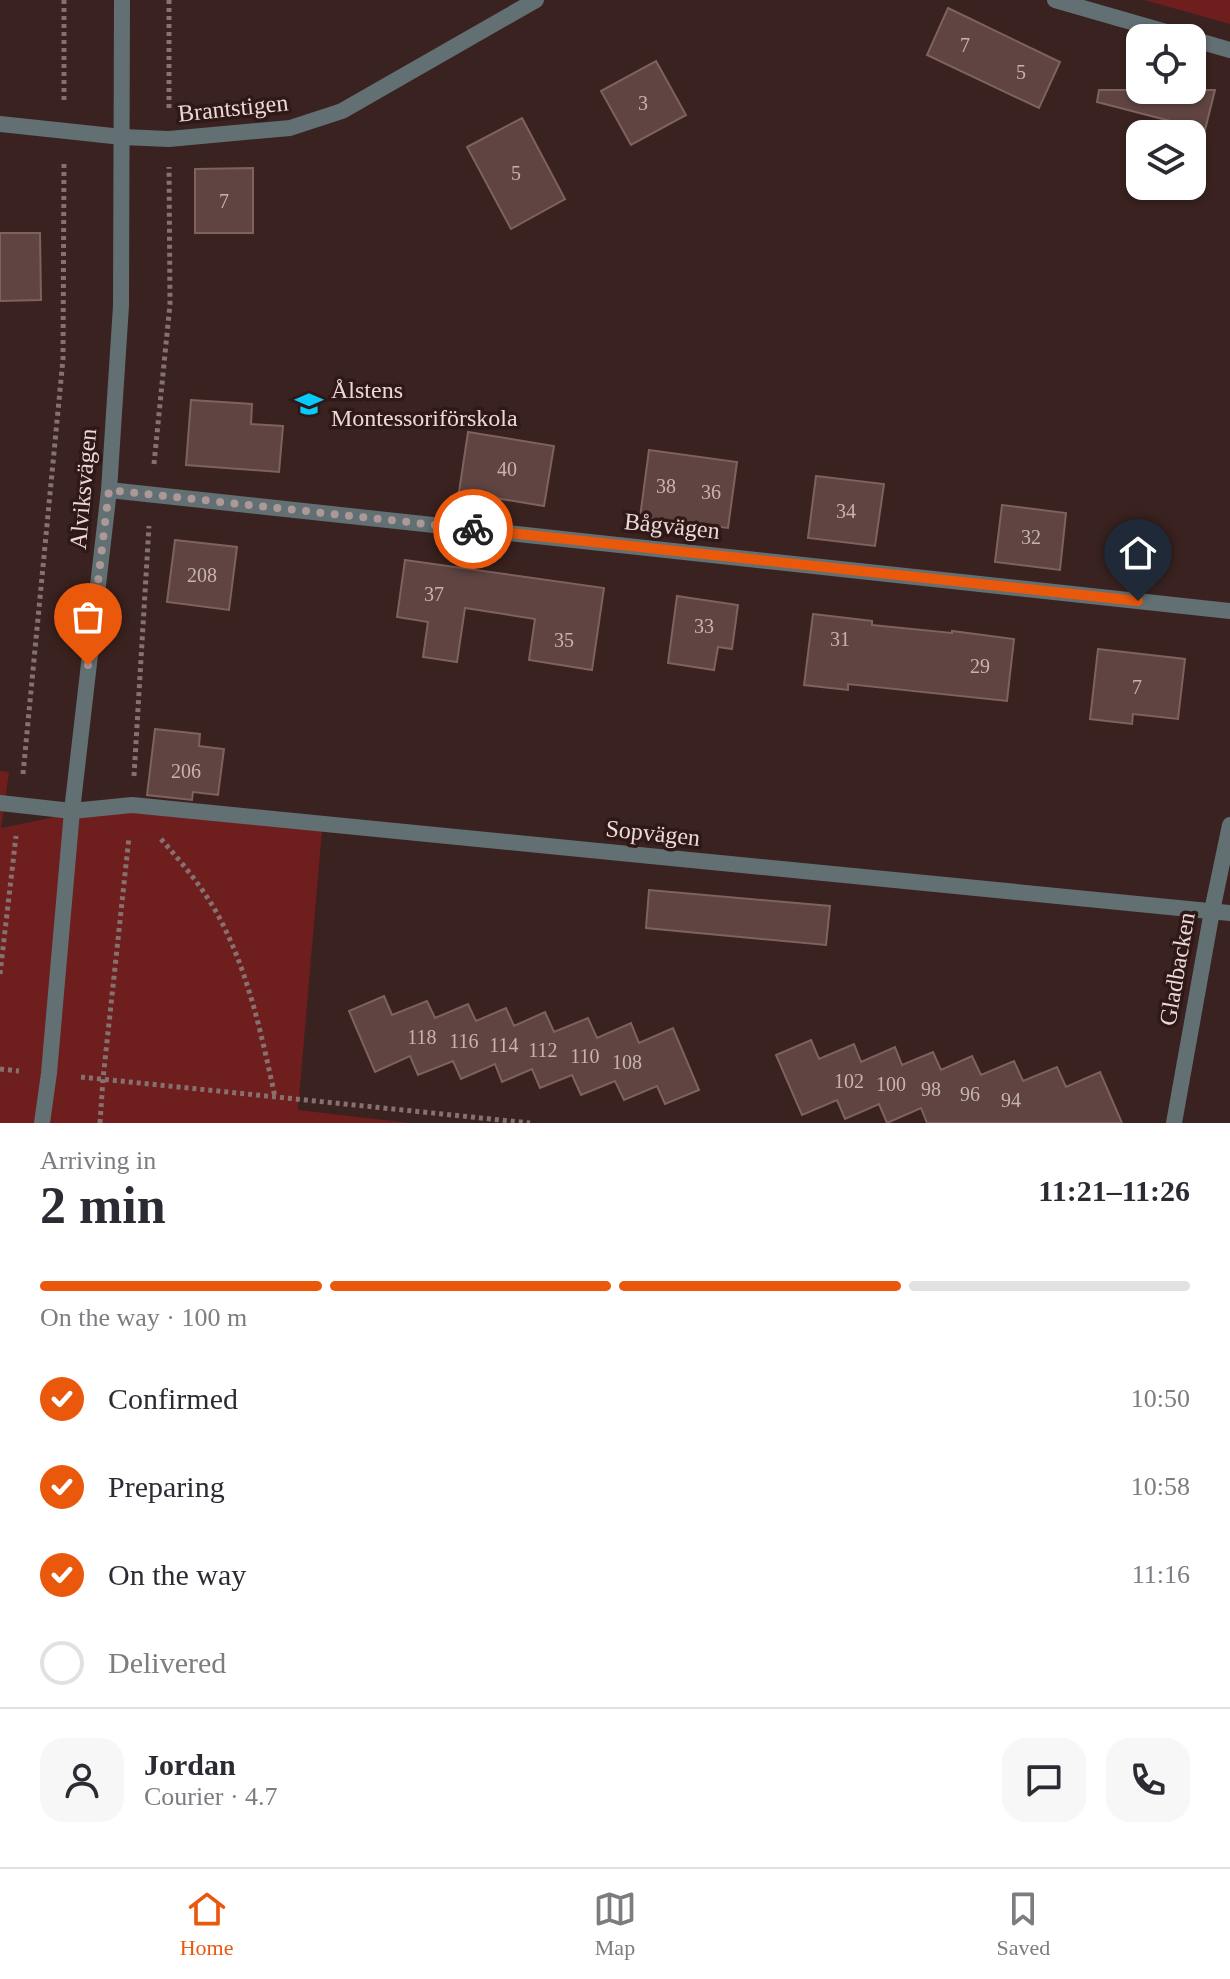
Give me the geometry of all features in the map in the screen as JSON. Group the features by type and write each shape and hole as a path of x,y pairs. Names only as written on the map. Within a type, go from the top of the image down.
{"street":[{"name":"Alviksvägen","path":"42,1123 72,811 109,490 121,306 122,0"},
{"name":"Brantstigen","path":"0,124 169,139 290,128 342,111 536,0"},
{"path":"1055,0 1138,24"},
{"path":"1206,43 1230,50"},
{"name":"Bågvägen","path":"109,490 1230,611"},
{"name":"Sopvägen","path":"0,803 72,811 132,805 1230,913"},
{"name":"Gladbacken","path":"1174,1123 1230,825"}],"path":[{"path":"0,974 63,359 64,0"},
{"path":"100,1123 132,805 151,494 170,304 169,0"},
{"path":"132,805 187,869 220,919 242,970 264,1044 275,1097"},
{"path":"0,1069 530,1123"}],"shaded area":[{"path":"1144,0 1230,0 1230,24"},
{"path":"0,771 9,772 1,828 136,800 323,819 298,1110 411,1123 0,1123"}],"building":[{"path":"948,8 1060,62 1039,108 927,55"},
{"path":"656,61 686,115 631,145 601,91"},
{"path":"1099,90 1126,90 1126,104 1206,104 1206,90 1215,90 1206,126 1206,120 1166,120 1097,102"},
{"path":"522,118 565,199 511,229 467,147"},
{"path":"253,168 253,233 195,233 195,169"},
{"path":"0,233 40,233 41,300 0,301"},
{"path":"191,400 252,404 251,424 283,426 279,472 186,465"},
{"path":"468,432 554,446 544,506 459,492"},
{"path":"649,450 737,462 728,528 640,517"},
{"path":"816,476 884,484 875,546 808,538"},
{"path":"1002,505 1066,513 1060,570 995,562"},
{"path":"175,540 237,547 229,610 167,602"},
{"path":"405,560 604,588 592,670 529,660 535,619 465,608 457,662 423,657 428,622 397,617"},
{"path":"677,596 738,605 732,649 718,647 714,670 668,663"},
{"path":"813,614 872,621 872,625 1014,639 1007,701 848,684 848,690 804,685"},
{"path":"1098,649 1185,659 1178,719 1133,714 1132,724 1090,719"},
{"path":"155,729 200,734 199,746 224,749 218,795 193,792 192,800 147,795"},
{"path":"649,890 830,906 826,945 646,928"},
{"path":"384,996 392,1015 427,1001 435,1018 468,1004 476,1021 506,1008 514,1026 545,1012 554,1032 588,1018 597,1038 631,1023 639,1043 673,1028 699,1090 665,1104 657,1086 624,1100 615,1081 581,1095 572,1075 540,1088 532,1069 502,1082 495,1064 461,1079 453,1061 418,1075 410,1056 375,1072 349,1011"},
{"path":"811,1040 819,1059 854,1044 861,1062 895,1047 902,1065 933,1052 941,1070 972,1056 981,1075 1014,1061 1023,1081 1057,1067 1066,1087 1100,1072 1122,1123 927,1123 921,1108 887,1123 879,1104 845,1119 837,1100 802,1115 776,1055"}],"way so far":[{"path":"88,665 109,490 473,529"}],"place":[{"name":"Ålstens Montessoriförskola","path":"309,404"}],"route":[{"path":"473,529 1138,601"}]}
